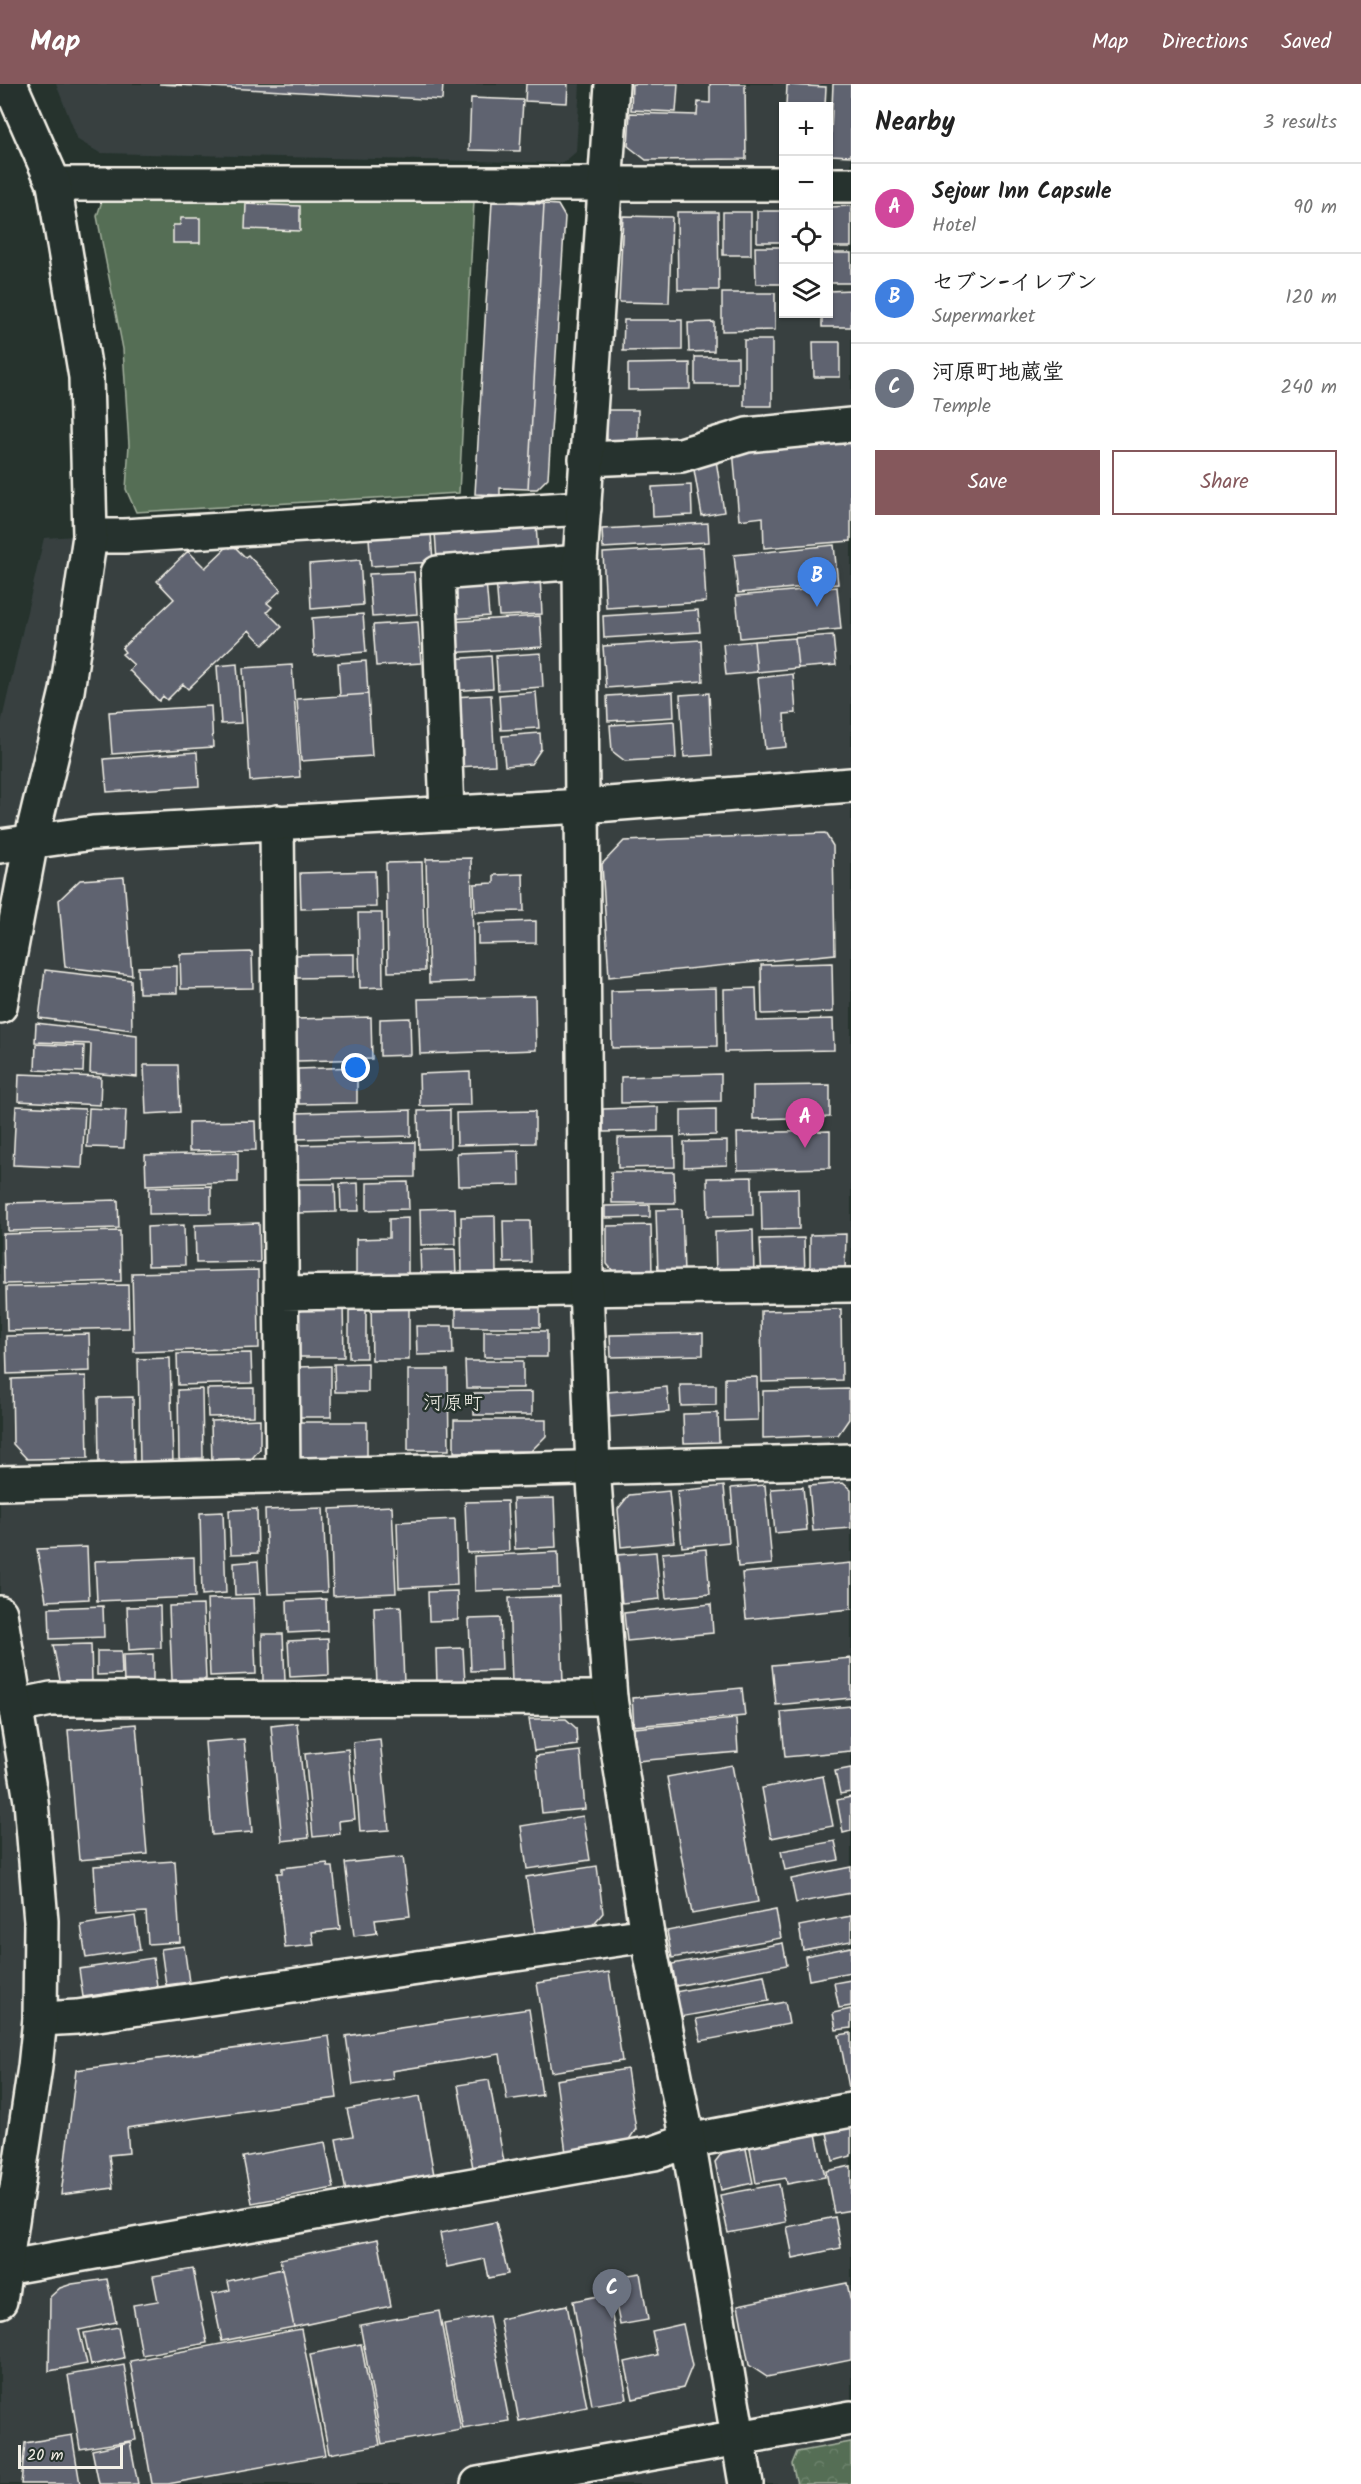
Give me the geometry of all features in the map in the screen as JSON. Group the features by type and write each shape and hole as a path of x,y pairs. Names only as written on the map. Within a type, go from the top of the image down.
{"street":[{"path":"0,1006 16,843 67,691 90,536 86,377 54,184 10,84"},
{"path":"612,84 580,562 586,1287 593,1468 610,1698 647,1935 688,2141 746,2484"},
{"path":"54,184 779,184"},
{"path":"833,185 851,185"},
{"path":"586,459 681,455 747,435 851,425"},
{"path":"90,536 124,536 584,508"},
{"path":"447,813 438,573 580,562"},
{"path":"16,843 93,833 583,806 851,785"},
{"path":"277,822 283,1475"},
{"path":"282,1293 851,1285"},
{"path":"0,1484 851,1461"},
{"path":"0,1613 31,1801 41,1921 40,2019 35,2067 0,2301"},
{"path":"17,1706 51,1699 610,1698"},
{"path":"40,2019 77,2017 647,1935"},
{"path":"4,2268 654,2153 688,2141 851,2110"},
{"path":"478,2484 851,2418"}],"shaded area":[{"path":"56,84 580,84 576,152 563,163 100,153 78,140"},
{"path":"608,84 851,84 851,2484 0,2484 0,728 44,538 582,505"}],"green space":[{"path":"103,198 474,201 459,493 136,512 126,489 129,445 123,349 97,216"},
{"path":"851,2442 851,2484 797,2484 792,2464 797,2452"}],"building":[{"path":"159,84 443,84 442,100"},
{"path":"526,84 568,84 567,103 525,101"},
{"path":"632,84 678,84 676,112 631,110"},
{"path":"710,84 745,84 746,159 646,160 628,146 630,113 697,115 698,102 710,103"},
{"path":"833,84 851,84 851,156 833,155"},
{"path":"787,85 826,87 825,102 786,102"},
{"path":"471,98 523,100 520,151 469,150"},
{"path":"492,201 544,204 528,489 500,488 500,495 475,494"},
{"path":"246,204 300,206 300,231 245,229"},
{"path":"544,204 558,205 565,217 548,478 537,489 528,489"},
{"path":"851,206 851,247 833,247 833,207"},
{"path":"757,211 779,211 779,242 757,242"},
{"path":"677,212 718,212 719,290 678,290"},
{"path":"723,212 751,212 751,255 723,255"},
{"path":"623,216 672,217 669,303 619,302"},
{"path":"181,218 200,218 200,243 173,243 173,225 180,225"},
{"path":"755,247 779,247 779,284 756,284"},
{"path":"833,253 851,253 851,283 833,283"},
{"path":"851,290 851,327 822,327 822,318 833,318 833,291"},
{"path":"722,293 775,293 775,330 722,331"},
{"path":"624,320 682,320 682,350 623,351"},
{"path":"714,322 714,351 689,352 688,323"},
{"path":"744,340 772,340 772,406 744,406"},
{"path":"813,342 840,342 840,377 814,377"},
{"path":"695,357 738,357 738,384 695,384"},
{"path":"690,363 690,389 628,390 628,364"},
{"path":"606,410 638,410 638,442 607,442"},
{"path":"851,432 851,541 764,548 763,517 739,520 733,449"},
{"path":"716,460 724,512 702,516 693,464"},
{"path":"691,485 692,515 653,517 652,487"},
{"path":"708,523 709,542 603,548 602,529"},
{"path":"536,524 538,554 437,561 435,532"},
{"path":"431,533 433,562 371,566 369,538"},
{"path":"233,545 245,557 248,555 281,590 267,603 272,607 267,612 282,627 263,645 249,630 188,689 183,684 167,700 163,696 159,701 129,670 134,665 122,654 125,652 122,648 174,599 157,581 188,551 205,568 228,546 230,548"},
{"path":"834,545 838,584 738,593 734,555"},
{"path":"703,547 706,602 606,608 603,553"},
{"path":"360,560 363,605 311,609 309,564"},
{"path":"414,572 417,614 372,617 369,574"},
{"path":"540,577 542,614 499,616 496,580"},
{"path":"486,581 489,616 452,619 449,583"},
{"path":"837,587 841,629 740,638 736,596"},
{"path":"698,610 700,632 604,638 603,616"},
{"path":"363,614 366,652 314,656 312,618"},
{"path":"540,616 542,647 449,653 447,622"},
{"path":"418,622 421,663 376,666 373,625"},
{"path":"833,635 836,665 798,668 795,638"},
{"path":"795,638 798,668 757,672 754,641"},
{"path":"701,640 703,681 606,688 603,646"},
{"path":"754,641 757,672 726,675 723,644"},
{"path":"541,653 543,687 498,690 496,656"},
{"path":"491,656 493,688 452,691 450,659"},
{"path":"366,661 368,694 340,696 338,663"},
{"path":"237,664 241,723 221,724 217,666"},
{"path":"292,665 300,777 250,781 243,668"},
{"path":"793,674 796,713 784,714 786,747 765,749 758,678"},
{"path":"536,692 539,728 501,730 499,695"},
{"path":"673,692 674,717 608,721 607,696"},
{"path":"709,693 712,755 684,757 680,695"},
{"path":"368,694 372,756 301,761 297,699"},
{"path":"491,695 495,765 456,767 451,697"},
{"path":"211,706 213,747 112,754 109,712"},
{"path":"674,721 676,758 625,761 612,751 610,725"},
{"path":"540,733 541,749 531,764 505,766 502,736"},
{"path":"197,752 199,786 107,792 104,759"},
{"path":"825,833 833,846 835,954 609,977 602,864 624,841"},
{"path":"471,858 474,981 429,983 426,859"},
{"path":"422,862 425,971 388,972 386,863"},
{"path":"375,871 376,907 301,909 300,873"},
{"path":"523,874 524,911 475,912 474,884 494,883 494,875"},
{"path":"124,877 132,975 65,967 59,900 80,880"},
{"path":"358,913 382,913 383,987 360,988"},
{"path":"536,921 536,943 478,944 478,923"},
{"path":"252,952 253,988 181,989 180,954"},
{"path":"354,954 354,977 294,978 293,955"},
{"path":"832,963 833,1012 762,1014 761,965"},
{"path":"177,966 177,993 139,993 138,967"},
{"path":"45,970 131,980 132,1030 39,1018"},
{"path":"716,988 717,1046 612,1048 611,991"},
{"path":"756,988 757,1021 833,1019 834,1050 725,1052 724,989"},
{"path":"535,996 536,1050 420,1054 418,999"},
{"path":"371,1017 372,1059 297,1061 295,1019"},
{"path":"410,1018 411,1055 380,1056 380,1019"},
{"path":"36,1023 137,1035 137,1077 90,1073 91,1044 35,1042"},
{"path":"36,1044 84,1046 83,1072 35,1070"},
{"path":"144,1065 178,1065 180,1112 146,1114"},
{"path":"357,1067 357,1103 299,1104 298,1069"},
{"path":"470,1072 471,1105 420,1106 419,1074"},
{"path":"19,1074 101,1077 100,1105 18,1101"},
{"path":"721,1074 721,1101 621,1103 621,1077"},
{"path":"830,1085 830,1117 753,1119 753,1086"},
{"path":"16,1106 85,1109 82,1168 13,1165"},
{"path":"658,1107 658,1131 603,1132 603,1109"},
{"path":"89,1108 126,1110 124,1148 87,1147"},
{"path":"716,1109 716,1135 681,1136 681,1110"},
{"path":"411,1110 411,1136 296,1139 295,1113"},
{"path":"450,1110 450,1148 419,1149 418,1111"},
{"path":"535,1111 535,1143 457,1145 456,1113"},
{"path":"255,1121 256,1150 189,1151 189,1122"},
{"path":"830,1131 830,1168 738,1170 737,1133"},
{"path":"674,1137 675,1167 618,1168 618,1138"},
{"path":"727,1141 727,1165 684,1167 684,1142"},
{"path":"415,1142 415,1177 297,1179 297,1145"},
{"path":"519,1151 520,1185 458,1186 457,1153"},
{"path":"238,1153 238,1182 146,1185 145,1155"},
{"path":"611,1172 674,1172 675,1203 612,1203"},
{"path":"752,1177 753,1215 708,1216 707,1178"},
{"path":"408,1182 409,1209 367,1210 367,1183"},
{"path":"358,1183 359,1211 341,1211 340,1184"},
{"path":"297,1184 335,1184 336,1212 298,1213"},
{"path":"211,1186 211,1213 149,1214 149,1187"},
{"path":"798,1188 799,1229 762,1230 761,1189"},
{"path":"118,1200 119,1228 8,1231 8,1203"},
{"path":"650,1205 650,1217 605,1218 605,1206"},
{"path":"455,1208 456,1244 421,1245 420,1209"},
{"path":"682,1209 684,1274 658,1274 656,1210"},
{"path":"495,1216 496,1274 462,1275 461,1217"},
{"path":"408,1218 408,1274 356,1275 356,1239 389,1238 389,1219"},
{"path":"503,1221 530,1221 531,1262 504,1263"},
{"path":"259,1223 260,1262 196,1263 195,1225"},
{"path":"184,1225 185,1265 148,1266 147,1227"},
{"path":"651,1225 652,1275 619,1278 607,1264 607,1226"},
{"path":"753,1230 754,1276 716,1277 715,1232"},
{"path":"120,1231 121,1281 4,1284 3,1234"},
{"path":"846,1234 845,1271 810,1281 810,1235"},
{"path":"804,1238 805,1279 762,1280 760,1239"},
{"path":"455,1249 456,1278 421,1278 420,1250"},
{"path":"258,1270 259,1348 134,1352 132,1273"},
{"path":"128,1285 129,1328 7,1331 6,1287"},
{"path":"371,1303 409,1303 409,1360 372,1360"},
{"path":"540,1303 540,1327 456,1327 456,1304"},
{"path":"299,1304 343,1304 344,1357 299,1357"},
{"path":"349,1305 366,1305 366,1358 349,1358"},
{"path":"841,1309 842,1380 762,1382 761,1311"},
{"path":"416,1326 452,1326 453,1354 417,1355"},
{"path":"484,1331 547,1331 547,1357 484,1357"},
{"path":"703,1333 703,1355 611,1357 610,1335"},
{"path":"89,1334 90,1371 7,1374 6,1336"},
{"path":"251,1353 252,1383 178,1385 177,1354"},
{"path":"170,1358 173,1463 140,1464 138,1359"},
{"path":"465,1361 523,1361 523,1388 466,1388"},
{"path":"368,1363 368,1392 335,1392 334,1364"},
{"path":"331,1366 331,1417 298,1417 298,1367"},
{"path":"408,1370 448,1370 449,1450 408,1450"},
{"path":"86,1376 88,1458 27,1459 13,1444 12,1379"},
{"path":"757,1377 758,1420 725,1421 725,1378"},
{"path":"680,1385 716,1385 716,1405 681,1406"},
{"path":"667,1387 669,1412 610,1417 608,1392"},
{"path":"254,1388 254,1416 208,1417 207,1389"},
{"path":"202,1389 203,1458 179,1459 178,1390"},
{"path":"849,1389 849,1419 838,1435 763,1438 763,1391"},
{"path":"532,1392 532,1415 474,1415 474,1393"},
{"path":"133,1397 134,1462 99,1463 98,1398"},
{"path":"718,1413 719,1442 684,1443 683,1414"},
{"path":"260,1419 260,1449 248,1463 212,1465 211,1421"},
{"path":"454,1420 546,1420 546,1436 531,1451 454,1452"},
{"path":"298,1422 367,1422 367,1460 305,1460 298,1453"},
{"path":"843,1483 851,1490 851,1528 813,1531 809,1486"},
{"path":"765,1485 772,1564 738,1567 731,1488"},
{"path":"724,1486 729,1542 682,1547 677,1491"},
{"path":"803,1487 807,1530 775,1533 771,1489"},
{"path":"669,1491 674,1542 621,1547 618,1509 629,1495"},
{"path":"554,1498 556,1547 515,1549 513,1499"},
{"path":"507,1501 509,1551 467,1553 465,1502"},
{"path":"392,1506 396,1593 333,1596 330,1509"},
{"path":"323,1508 327,1592 268,1594 265,1510"},
{"path":"257,1509 258,1553 231,1554 229,1510"},
{"path":"223,1512 226,1593 202,1595 200,1513"},
{"path":"455,1519 457,1585 399,1588 397,1522"},
{"path":"87,1547 89,1599 46,1601 37,1549"},
{"path":"706,1549 710,1594 666,1598 662,1553"},
{"path":"558,1552 559,1588 475,1591 474,1556"},
{"path":"656,1552 660,1599 622,1603 617,1555"},
{"path":"194,1557 195,1597 97,1601 95,1561"},
{"path":"258,1561 260,1594 235,1595 234,1563"},
{"path":"851,1563 851,1609 746,1619 742,1573"},
{"path":"457,1591 458,1620 429,1621 428,1592"},
{"path":"560,1596 563,1682 512,1684 509,1598"},
{"path":"253,1598 256,1674 210,1676 207,1599"},
{"path":"326,1599 327,1631 288,1633 287,1601"},
{"path":"711,1604 713,1633 627,1641 624,1613"},
{"path":"203,1605 206,1679 172,1680 169,1606"},
{"path":"103,1606 104,1637 50,1639 49,1608"},
{"path":"160,1606 161,1648 129,1650 127,1607"},
{"path":"401,1606 404,1683 377,1685 374,1607"},
{"path":"500,1618 502,1670 471,1671 469,1619"},
{"path":"262,1634 283,1634 285,1681 263,1682"},
{"path":"328,1639 329,1675 290,1677 288,1641"},
{"path":"91,1644 92,1682 61,1685 53,1645"},
{"path":"463,1648 465,1684 437,1686 436,1649"},
{"path":"97,1651 121,1651 122,1674 97,1675"},
{"path":"153,1654 153,1683 124,1684 123,1655"},
{"path":"851,1658 851,1698 776,1705 772,1665"},
{"path":"742,1688 745,1716 634,1726 632,1698"},
{"path":"851,1706 851,1751 785,1757 781,1712"},
{"path":"529,1719 566,1719 576,1728 577,1745 534,1751"},
{"path":"736,1719 738,1752 637,1761 634,1728"},
{"path":"297,1723 309,1838 282,1841 271,1726"},
{"path":"136,1724 147,1854 79,1860 68,1730"},
{"path":"244,1739 252,1832 212,1835 205,1742"},
{"path":"380,1739 389,1830 360,1832 353,1742"},
{"path":"348,1749 355,1819 339,1821 340,1834 313,1837 305,1754"},
{"path":"580,1751 585,1809 542,1813 536,1756"},
{"path":"732,1765 758,1902 692,1914 667,1777"},
{"path":"851,1768 851,1792 840,1794 835,1771"},
{"path":"823,1776 833,1826 771,1838 762,1788"},
{"path":"851,1797 851,1831 843,1833 837,1800"},
{"path":"583,1816 590,1860 527,1869 521,1826"},
{"path":"835,1841 839,1860 785,1870 781,1851"},
{"path":"403,1857 410,1916 375,1920 377,1933 354,1936 345,1863"},
{"path":"175,1861 180,1942 148,1944 146,1912 97,1915 94,1866"},
{"path":"327,1863 328,1867 333,1867 340,1929 312,1932 314,1945 285,1948 277,1873 282,1873 282,1868"},
{"path":"597,1866 603,1913 590,1928 535,1934 526,1877"},
{"path":"851,1867 851,1893 796,1903 791,1879"},
{"path":"776,1910 781,1938 672,1958 667,1931"},
{"path":"135,1916 140,1950 86,1958 81,1925"},
{"path":"851,1916 851,1941 803,1950 799,1926"},
{"path":"783,1943 787,1965 676,1986 672,1964"},
{"path":"184,1946 189,1982 166,1985 161,1949"},
{"path":"851,1947 851,1972 809,1980 805,1956"},
{"path":"153,1958 157,1986 83,1997 79,1969"},
{"path":"609,1972 622,2061 551,2072 537,1983"},
{"path":"764,1975 769,2001 680,2017 675,1992"},
{"path":"851,1980 851,2006 839,2008 834,1983"},
{"path":"785,2002 789,2024 701,2041 696,2019"},
{"path":"529,2009 542,2095 507,2100 500,2054 392,2071 393,2079 353,2085 346,2036"},
{"path":"851,2009 851,2028 836,2030 833,2013"},
{"path":"851,2033 851,2093 850,2093 839,2035"},
{"path":"329,2036 337,2098 127,2128 129,2153 109,2155 113,2188 61,2195 76,2070"},
{"path":"627,2069 636,2129 626,2144 566,2153 556,2080"},
{"path":"489,2080 504,2162 473,2168 458,2085"},
{"path":"420,2096 434,2175 346,2192 336,2139 353,2136 347,2109"},
{"path":"851,2122 851,2156 833,2161 826,2128"},
{"path":"815,2129 825,2177 787,2184 786,2178 756,2183 749,2142"},
{"path":"325,2142 334,2188 252,2203 243,2157"},
{"path":"745,2144 753,2183 721,2190 715,2162 725,2149"},
{"path":"851,2166 851,2210 834,2213 826,2171"},
{"path":"779,2184 786,2222 728,2233 720,2195"},
{"path":"835,2217 841,2248 793,2258 787,2227"},
{"path":"496,2222 508,2274 489,2278 485,2259 447,2267 440,2233"},
{"path":"378,2239 391,2306 294,2327 280,2259"},
{"path":"193,2269 207,2343 142,2355 133,2305 158,2301 153,2276"},
{"path":"282,2269 294,2327 222,2341 212,2294 230,2290 228,2281"},
{"path":"640,2273 648,2320 620,2325 611,2278"},
{"path":"107,2279 116,2322 79,2330 87,2364 49,2371 50,2297 60,2288 72,2284"},
{"path":"847,2283 851,2302 851,2360 767,2377 749,2365 738,2305"},
{"path":"608,2294 627,2399 592,2405 573,2301"},
{"path":"567,2305 587,2407 519,2421 500,2319"},
{"path":"439,2311 461,2430 382,2444 360,2325"},
{"path":"489,2316 509,2421 463,2429 444,2324"},
{"path":"683,2324 692,2366 683,2388 633,2399 625,2362 657,2355 652,2331"},
{"path":"118,2327 124,2358 91,2365 84,2333"},
{"path":"301,2329 325,2455 168,2484 152,2484 130,2361"},
{"path":"361,2344 380,2445 329,2454 310,2354"},
{"path":"124,2365 136,2440 80,2449 68,2375"},
{"path":"72,2435 80,2484 21,2484 25,2443"},
{"path":"130,2442 138,2484 99,2484 92,2450"}],"place":[{"name":"セブン-イレブン","path":"817,607"},
{"name":"Sejour Inn Capsule","path":"805,1148"},
{"name":"河原町地蔵堂","path":"612,2319"}],"district":[{"name":"河原町","path":"453,1402"}]}
